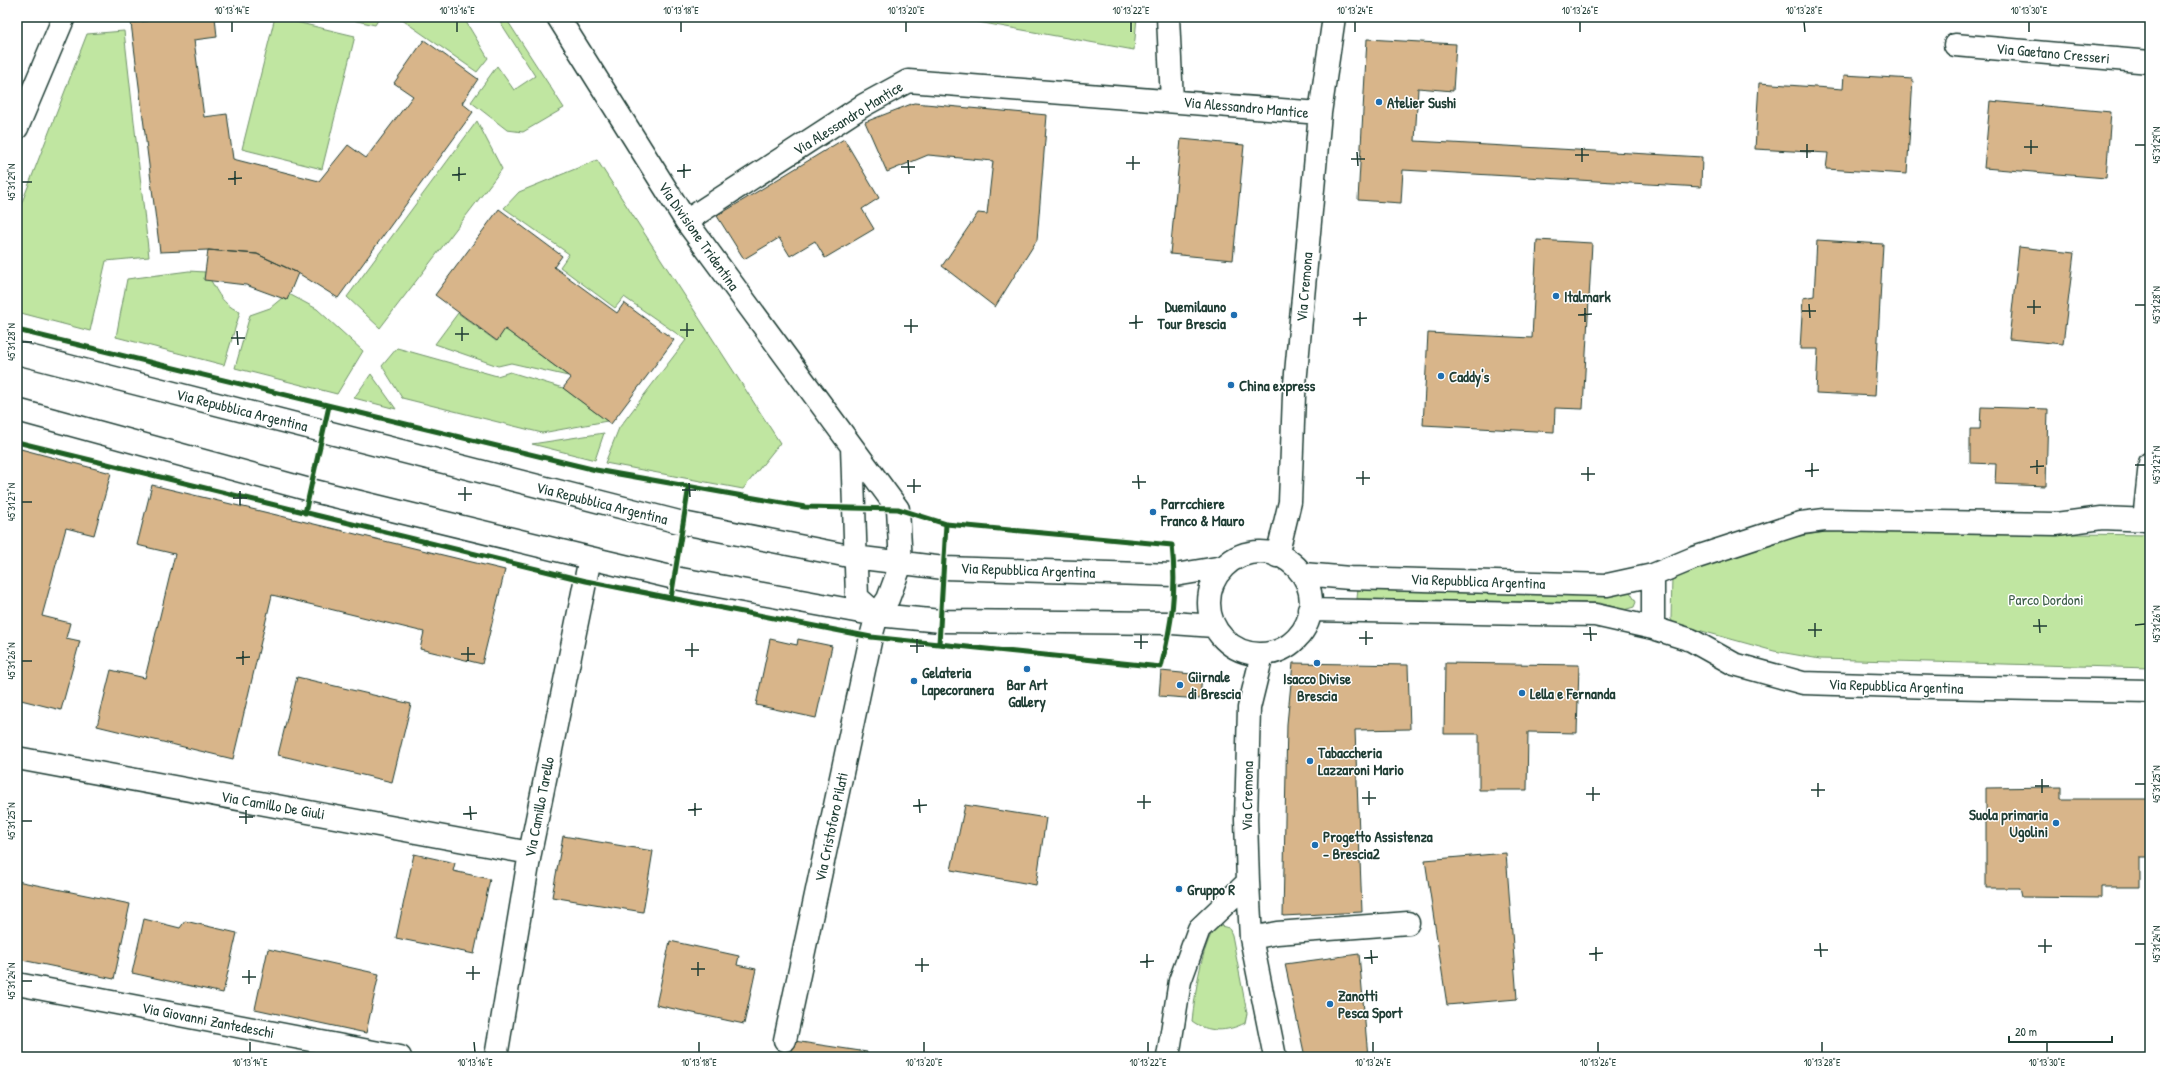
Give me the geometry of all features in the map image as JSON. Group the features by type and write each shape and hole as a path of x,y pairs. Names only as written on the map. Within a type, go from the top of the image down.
{"street":[{"path":"17,128 64,17"},
{"name":"Via Divisione Tridentina","path":"558,17 686,221 898,509 901,564 888,598 877,615"},
{"name":"Via Alessandro Mantice","path":"1168,17 1172,101"},
{"name":"Via Cremona","path":"1277,556 1290,502 1294,395 1320,113 1334,17"},
{"name":"Via Gaetano Cresseri","path":"1955,45 2150,62"},
{"name":"Via Alessandro Mantice","path":"686,221 864,105 908,81 1320,113"},
{"name":"Via Repubblica Argentina","path":"17,353 683,523 854,557 901,564 944,568 1175,574 1223,567 1241,556 1261,552 1277,556 1290,562 1303,574 1350,578 1607,585 1653,575 1694,558 1801,523 1825,520 2056,524 2102,518 2147,520"},
{"path":"17,410 310,490 590,558 674,578 877,615 941,621 1172,624 1214,626"},
{"path":"852,447 854,557 857,597 877,615"},
{"path":"2147,520 2150,463"},
{"name":"Via Camillo Tarello","path":"496,1057 530,853 590,558"},
{"name":"Via Repubblica Argentina","path":"1223,567 1212,584 1208,606 1214,626 1227,642 1245,652 1262,655"},
{"path":"1262,655 1289,644 1298,636 1305,624 1309,610 1308,585 1303,574"},
{"path":"1653,575 1654,628"},
{"name":"Via Repubblica Argentina","path":"1309,610 1595,615 1654,628 1691,640 1734,664 1803,683 2150,691"},
{"name":"Via Cristoforo Pilati","path":"785,1040 877,615"},
{"name":"Via Cremona","path":"1262,655 1249,708 1246,820 1248,882 1251,938 1275,1057"},
{"name":"Via Camillo De Giuli","path":"17,758 530,853"},
{"path":"1168,1057 1180,981 1199,929 1248,882"},
{"path":"1251,938 1277,933 1408,922"},
{"name":"Via Giovanni Zantedeschi","path":"17,984 400,1057"}],"green space":[{"path":"275,17 355,36 322,169 242,149"},
{"path":"339,17 380,17 375,25"},
{"path":"398,17 463,17 488,58 477,72"},
{"path":"497,17 505,17 564,108 523,132 507,130 471,102 497,66 514,90 535,76"},
{"path":"950,17 1137,17 1134,50"},
{"path":"124,31 149,257 106,261 90,331 17,312 17,215 87,34"},
{"path":"477,121 502,169 380,328 347,297"},
{"path":"597,160 780,443 743,489 605,463 619,428 686,340 624,297 615,308 560,267 569,254 504,208 519,192"},
{"path":"189,271 205,272 219,295 227,304 240,312 224,365 116,337 127,279"},
{"path":"289,294 317,309 363,351 337,394 235,368 250,315 270,308 282,298 287,300"},
{"path":"458,313 496,341 505,329 568,376 511,363 498,366 435,344"},
{"path":"397,348 497,376 510,372 563,388 607,421 542,433 402,398 382,366"},
{"path":"371,374 396,409 354,398"},
{"path":"604,433 595,460 532,444"},
{"name":"Parco Dordoni","path":"1860,531 2150,535 2150,668 1820,659 1774,651 1673,623 1671,619 1672,577 1783,539 1824,532"},
{"path":"1358,587 1624,591 1630,592 1636,602 1634,607 1624,610 1600,603 1357,599"},
{"path":"1221,926 1229,928 1232,935 1247,1013 1245,1023 1231,1028 1218,1030 1204,1028 1192,1021 1204,952 1213,930"}],"building":[{"path":"146,17 215,17 217,37 194,40 204,117 227,114 233,159 319,181 348,145 366,158 413,96 394,83 424,40 478,79 462,103 473,112 338,298 298,273 257,254 208,250 160,252 131,23 147,21"},
{"path":"1367,39 1456,44 1453,91 1418,88 1415,141 1702,157 1701,187 1403,170 1401,203 1358,200"},
{"path":"1844,75 1913,79 1907,174 1826,169 1828,153 1755,149 1759,83 1843,89"},
{"path":"1990,101 2111,112 2106,178 1984,168"},
{"path":"914,103 1047,115 1037,240 995,307 942,266 978,213 987,214 993,161 928,155 887,172 865,122"},
{"path":"844,139 879,198 862,209 874,229 825,258 815,241 790,256 779,238 744,259 717,216"},
{"path":"1181,139 1244,145 1233,260 1170,254"},
{"path":"499,209 562,256 554,267 617,313 624,303 674,340 611,424 563,388 571,378 505,329 497,341 435,295"},
{"path":"1537,240 1592,243 1583,409 1555,408 1554,432 1423,425 1428,333 1532,338"},
{"path":"1817,240 1883,244 1875,396 1816,393 1818,349 1800,349 1803,298 1814,296"},
{"path":"2019,247 2074,253 2063,344 2009,339"},
{"path":"208,250 257,254 298,273 287,300 246,285 204,280"},
{"path":"1981,407 2048,409 2046,486 1995,484 1996,464 1970,463 1970,429 1980,429"},
{"path":"17,448 111,473 94,535 66,528 42,616 70,623 66,638 80,641 61,710 17,699"},
{"path":"152,485 505,570 482,664 420,649 424,632 272,595 233,759 97,726 111,670 145,678 175,554 137,545"},
{"path":"770,639 797,645 798,639 832,646 816,718 756,705"},
{"path":"1293,663 1408,665 1410,729 1355,730 1362,912 1283,916 1287,724"},
{"path":"1445,663 1579,665 1577,733 1528,732 1527,790 1479,790 1479,734 1444,734"},
{"name":"Giirnale di Brescia","path":"1161,671 1202,675 1200,699 1159,696"},
{"path":"297,677 411,704 392,782 278,755"},
{"path":"2061,787 2061,799 2150,799 2150,857 2140,857 2140,887 2101,887 2101,898 2022,897 2020,888 1986,888 1986,788"},
{"path":"965,805 1046,818 1036,885 951,870"},
{"path":"563,836 653,851 643,912 552,897"},
{"path":"1506,853 1517,999 1447,1005 1425,860"},
{"path":"414,854 455,863 453,871 490,879 474,954 396,938"},
{"path":"17,881 130,904 114,979 17,959"},
{"path":"144,919 180,928 185,921 237,933 223,993 132,973"},
{"path":"670,941 739,956 737,965 756,969 744,1024 656,1005"},
{"path":"268,949 379,974 366,1033 255,1009"},
{"path":"1359,954 1368,1057 1305,1057 1285,964"},
{"path":"794,1041 867,1052 866,1057 791,1057"}],"cycle path":[{"path":"17,330 596,470 805,507 898,509 946,524 1172,545 1174,592 1171,621 1161,667 871,637 586,581 17,442"},
{"path":"305,513 329,406"},
{"path":"671,598 689,486"},
{"path":"939,644 946,524"}],"place":[{"name":"Atelier Sushi","path":"1379,102"},
{"name":"Italmark","path":"1556,296"},
{"name":"Duemilauno Tour Brescia","path":"1234,315"},
{"name":"Caddy's","path":"1441,376"},
{"name":"China express","path":"1231,385"},
{"name":"Parrcchiere Franco & Mauro","path":"1153,512"},
{"name":"Isacco Divise Brescia","path":"1317,663"},
{"name":"Bar Art Gallery","path":"1027,669"},
{"name":"Gelateria Lapecoranera","path":"914,681"},
{"name":"Giirnale di Brescia","path":"1180,685"},
{"name":"Lella e Fernanda","path":"1522,693"},
{"name":"Tabaccheria Lazzaroni Mario","path":"1310,761"},
{"name":"Suola primaria Ugolini","path":"2056,823"},
{"name":"Progetto Assistenza - Brescia2","path":"1315,845"},
{"name":"Gruppo R","path":"1179,889"},
{"name":"Zanotti Pesca Sport","path":"1330,1004"}]}
